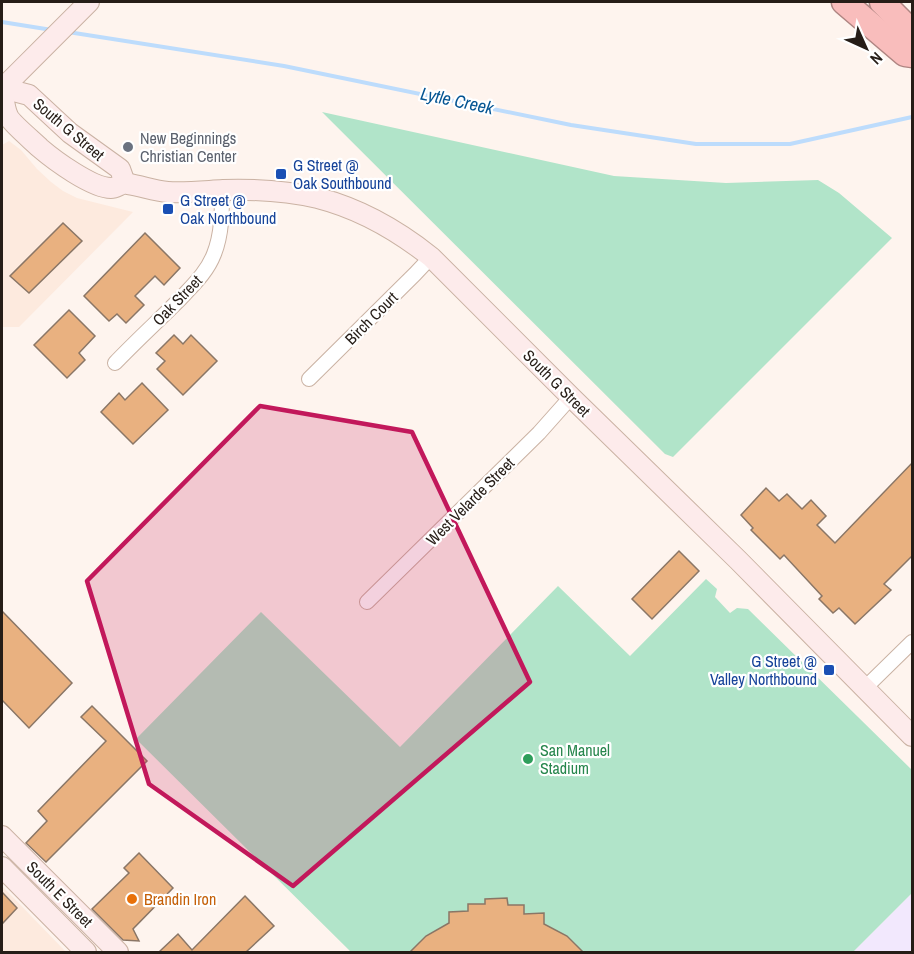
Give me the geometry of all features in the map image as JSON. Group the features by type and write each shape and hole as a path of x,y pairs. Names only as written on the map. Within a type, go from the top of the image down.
{"highway":[{"path":"844,2 905,54 912,55"},
{"path":"882,2 912,32"}],"main road":[{"path":"2,89 89,2"},
{"name":"South G Street","path":"125,183 120,169 70,133 29,96 2,89 8,117 57,162 96,184 111,188 125,183 165,192 189,193 222,190 275,191 318,198 362,214 393,229 431,256 912,736"},
{"name":"South E Street","path":"2,836 118,952"},
{"name":"South E Street","path":"2,867 86,952"}],"street":[{"name":"Oak Street","path":"114,363 174,305 208,268 219,239 222,190"},
{"name":"Birch Court","path":"309,379 431,256"},
{"name":"West Velarde Street","path":"367,602 539,433 571,397"},
{"path":"865,688 912,642"}],"highlighted area":[{"path":"260,406 412,432 530,682 293,886 149,784 87,581"}],"shaded area":[{"path":"9,141 63,191 77,198 133,212 19,327 2,327 2,145"},
{"path":"2,886 66,952 2,952"},
{"path":"912,893 912,952 853,952"}],"green space":[{"path":"322,112 614,176 726,183 818,180 839,193 892,238 673,457 665,454"},
{"name":"San Manuel Stadium","path":"706,579 717,589 715,597 730,613 737,608 748,609 912,770 912,893 853,952 351,952 136,739 261,612 400,747 558,586 630,656"}],"building":[{"path":"63,223 82,241 29,293 10,276"},
{"path":"145,233 180,268 164,285 155,276 135,296 144,305 126,323 117,314 109,321 84,296"},
{"path":"69,310 95,336 79,353 85,360 67,378 34,345"},
{"path":"174,335 183,344 191,335 217,361 183,395 157,369 165,361 156,353"},
{"path":"142,383 168,410 133,444 101,412 119,393 125,400"},
{"path":"912,463 912,556 884,584 891,590 855,624 839,608 833,613 819,599 822,596 784,555 780,559 751,530 753,528 741,515 766,488 779,501 787,494 802,509 811,500 826,516 817,525 835,543"},
{"path":"679,551 699,571 652,619 632,599"},
{"path":"2,611 72,683 29,728 2,700"},
{"path":"92,706 147,761 46,862 26,843 47,821 38,811 106,741 81,717"},
{"name":"Brandin Iron","path":"139,853 173,888 133,929 139,941 123,940 92,909 129,873 124,868"},
{"path":"2,892 17,908 2,924"},
{"path":"245,896 274,926 246,952 159,952 178,934 192,950"},
{"path":"507,898 508,905 524,905 524,914 544,913 544,924 567,936 583,952 410,952 426,936 449,923 449,912 468,911 468,904 485,904 485,899"}],"waterway":[{"name":"Lytle Creek","path":"2,22 52,30"},
{"name":"Lytle Creek","path":"68,32 284,66 571,125 696,144 790,144 912,117"}],"place":[{"name":"New Beginnings Christian Center","path":"128,147"},
{"name":"G Street @ Oak Southbound","path":"281,174"},
{"name":"G Street @ Oak Northbound","path":"168,209"},
{"name":"G Street @ Valley Northbound","path":"829,670"},
{"name":"San Manuel Stadium","path":"528,759"},
{"name":"Brandin Iron","path":"132,899"}]}
